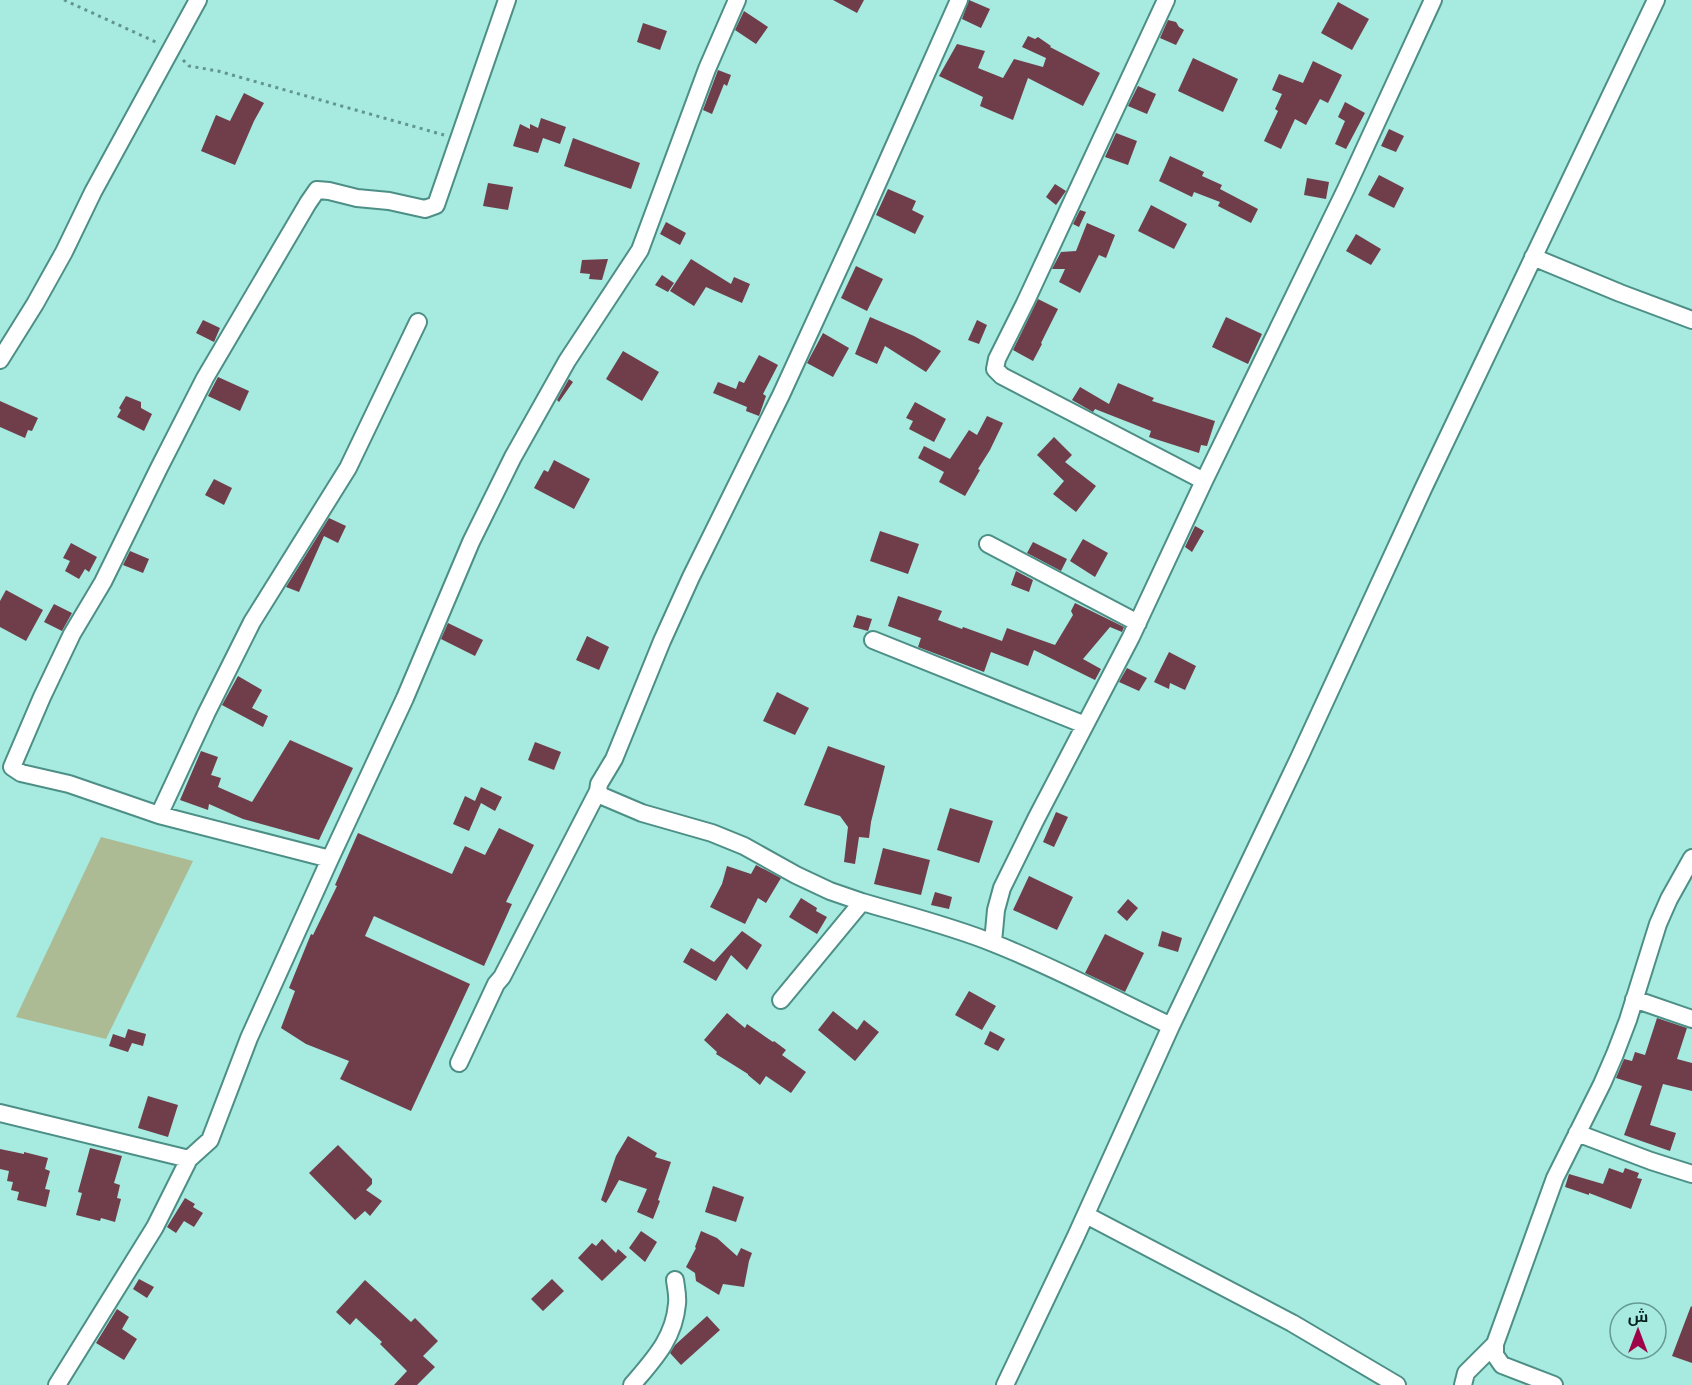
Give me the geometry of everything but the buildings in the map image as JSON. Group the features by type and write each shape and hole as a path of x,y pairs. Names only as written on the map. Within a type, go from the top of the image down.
{"street":[{"path":"0,360 64,252 93,192 198,0"},
{"path":"330,859 159,815 69,784 21,772 12,766 72,634 103,582 205,378 317,190 425,209 436,205 507,0"},
{"path":"57,1385 155,1227 189,1159 210,1140 249,1038 405,698 471,542 513,457 567,361 640,250 707,69 737,0"},
{"path":"459,1063 495,984 502,977 598,791 599,784 614,759 691,577 781,395 959,0"},
{"path":"1166,0 997,359 995,369 1002,376 1204,481"},
{"path":"993,942 996,909 1002,888 1138,622 1346,189 1433,0"},
{"path":"1005,1385 1086,1215 1171,1026 1656,0"},
{"path":"1533,257 1692,320"},
{"path":"159,815 196,734 252,622 348,468 418,322"},
{"path":"988,544 1138,622"},
{"path":"873,640 1085,725"},
{"path":"598,791 603,796 642,813 712,833 744,846 830,891 993,942 1171,1026"},
{"path":"1554,1385 1502,1365 1495,1355 1495,1344 1555,1178 1607,1074 1658,924 1669,899 1692,859"},
{"path":"781,1000 862,902"},
{"path":"1634,999 1692,1019"},
{"path":"0,1113 189,1159"},
{"path":"1577,1133 1692,1174"},
{"path":"1086,1215 1292,1323 1397,1385"},
{"path":"632,1385 667,1341 677,1303 675,1280"},
{"path":"1463,1385 1466,1373 1495,1344"}],"path":[{"path":"64,0 170,48 189,66 218,71 460,139"}],"green space":[{"path":"101,837 193,861 106,1039 16,1017"}]}
